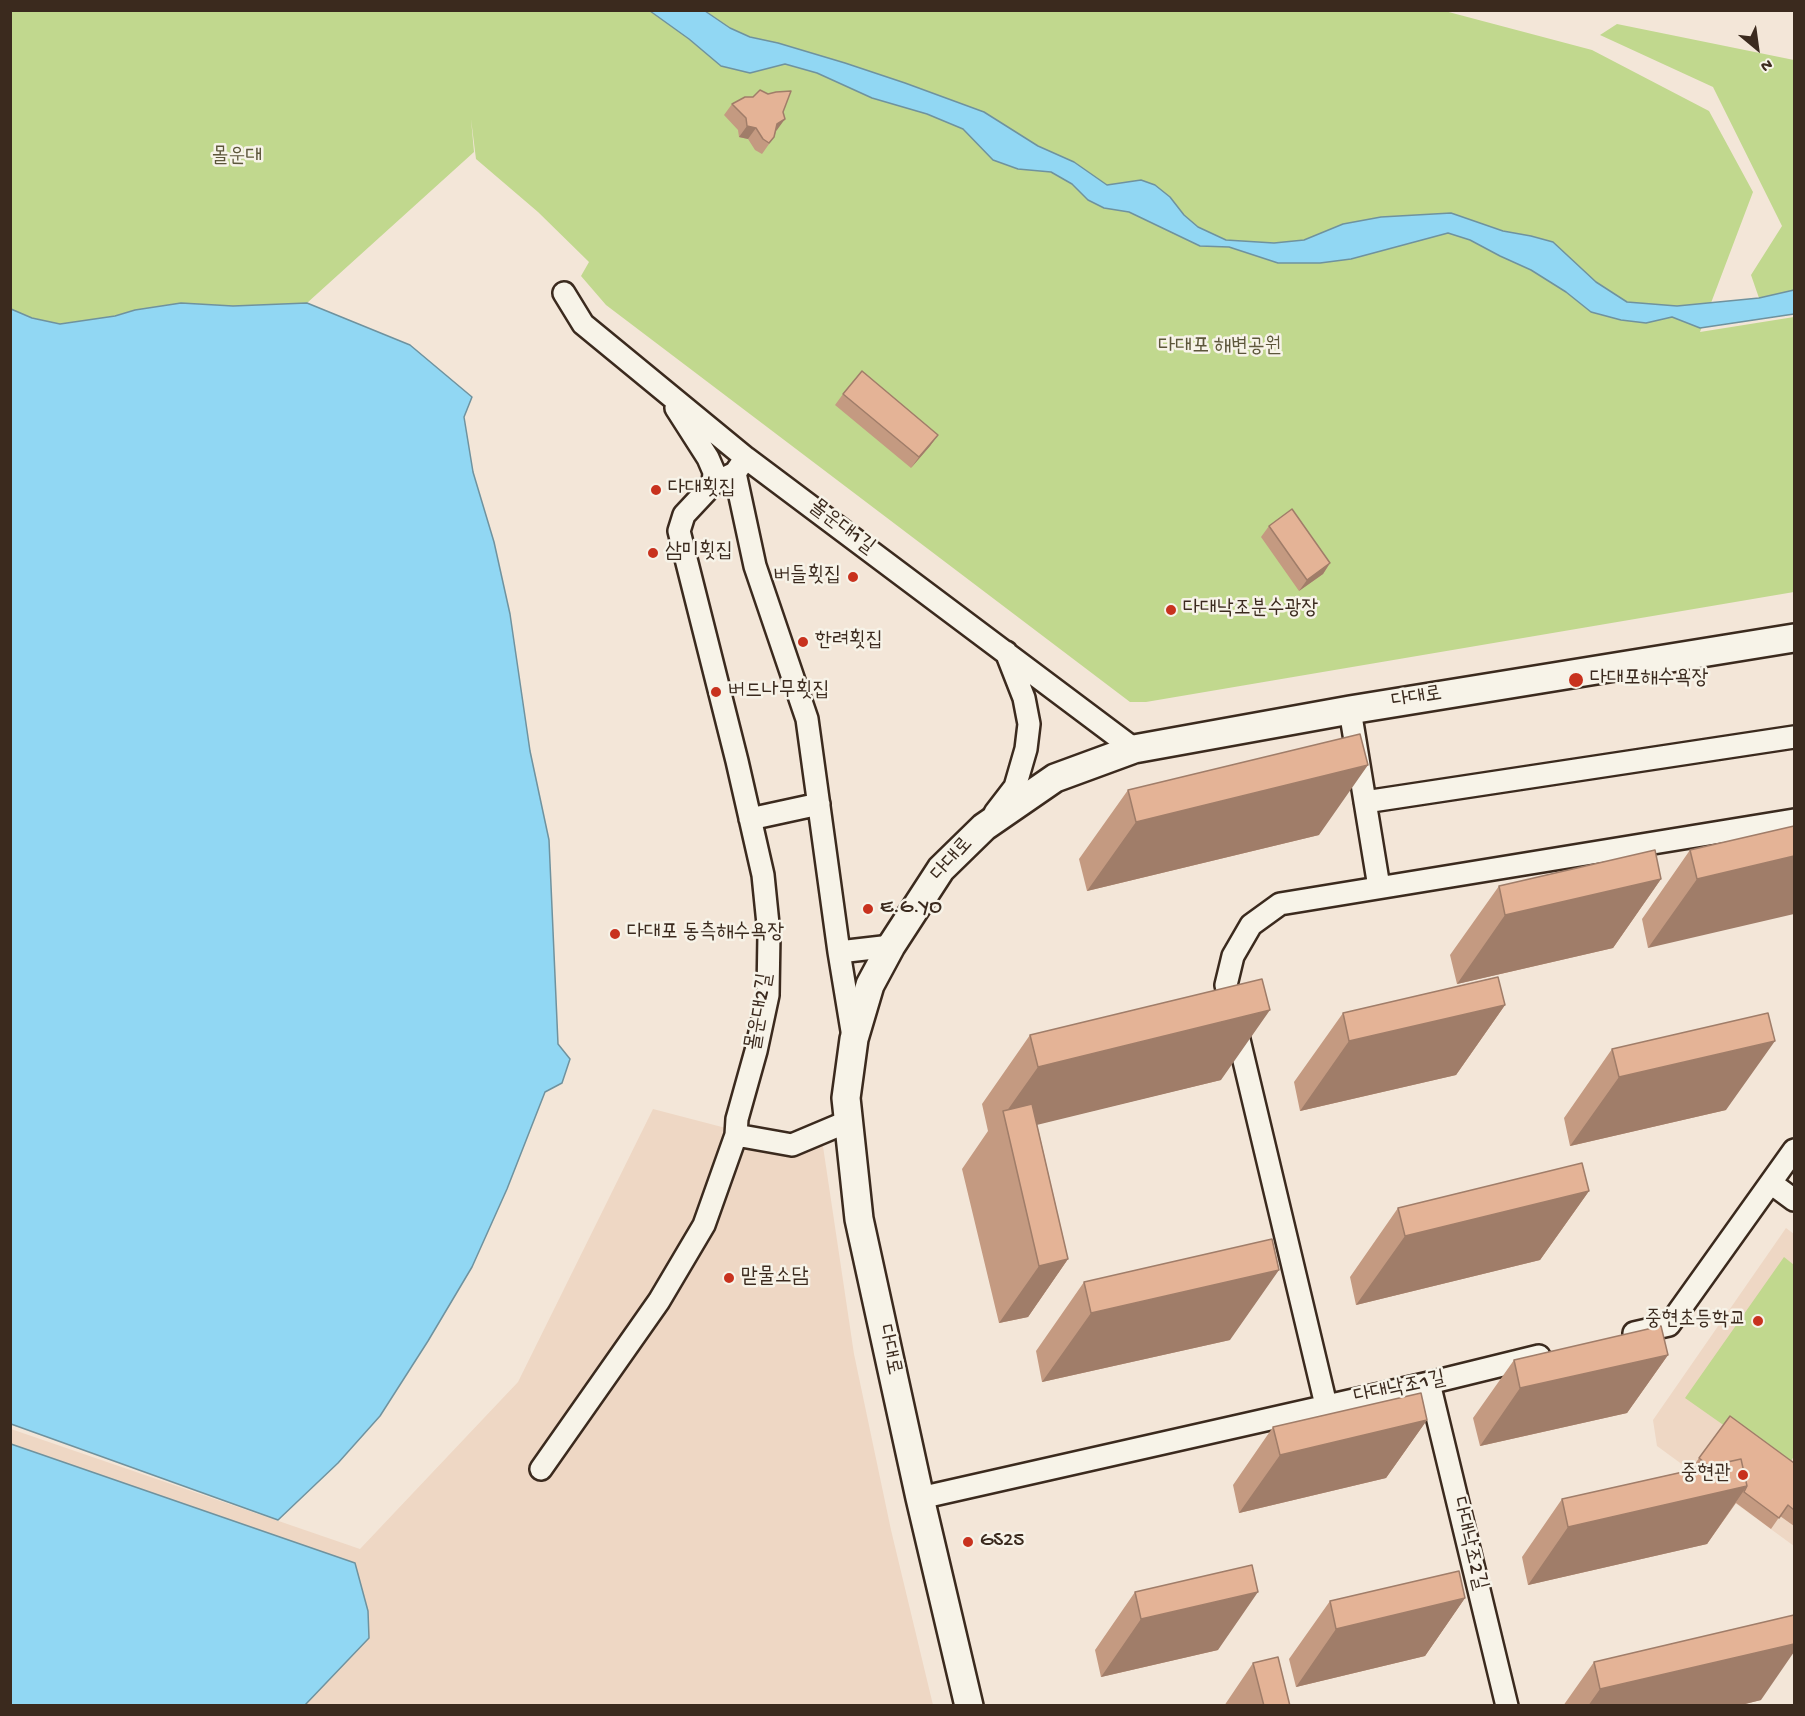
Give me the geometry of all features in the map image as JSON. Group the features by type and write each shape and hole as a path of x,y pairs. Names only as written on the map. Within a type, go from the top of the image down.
{"main road":[{"name":"다대로","path":"969,1706 920,1498 859,1219 846,1098 854,1040 870,985 891,946 941,869 984,826 1055,778 1134,749 1350,710 1794,638"}],"street":[{"name":"몰운대1길","path":"564,293 583,324 665,391 740,465 1006,652 1134,749"},
{"path":"665,391 708,458 714,472 714,484"},
{"path":"740,465 755,566 807,719 839,952 854,1040"},
{"name":"몰운대2길","path":"541,1469 659,1301 704,1224 736,1135 737,1119 756,1051 768,995 769,934 763,874 679,531 684,515 714,484 740,465"},
{"path":"984,826 1015,788 1026,749 1029,724 1024,698 1006,652"},
{"path":"1350,710 1379,887"},
{"path":"1365,802 1794,737"},
{"path":"750,819 819,804"},
{"path":"1326,1405 1227,985 1233,956 1251,924 1280,904 1794,820"},
{"path":"839,952 891,946"},
{"path":"736,1135 792,1145 849,1121"},
{"path":"1619,1337 1670,1325 1794,1150"},
{"path":"1772,1183 1794,1200"},
{"name":"다대낙조1길","path":"920,1498 1563,1351"},
{"name":"다대낙조2길","path":"1429,1383 1507,1706"}],"shaded area":[{"path":"653,1109 768,1139 810,1127 821,1133 854,1354 891,1530 933,1705 11,1706 11,1429 360,1549 518,1382"},
{"name":"중현초등학교","path":"1786,1228 1794,1234 1794,1546 1657,1446 1653,1420"}],"green space":[{"name":"다대포 해변공원","path":"1441,10 1592,50 1709,111 1753,192 1700,332 1794,317 1794,592 1146,702 1130,702 606,305 581,276 589,262 538,212 476,159 471,119 474,152 307,303 233,306 181,303 60,324 32,318 11,309 10,11"},
{"path":"1617,24 1794,60 1794,290 1759,298 1751,275 1782,226 1713,87 1600,35"},
{"path":"1784,1257 1794,1265 1794,1456 1786,1469 1685,1398"}],"water":[{"path":"650,11 705,11 730,28 750,37 845,63 984,112 1038,146 1074,162 1107,185 1141,180 1155,185 1170,197 1184,215 1198,227 1226,240 1274,243 1304,240 1343,224 1381,217 1451,213 1503,231 1553,242 1596,282 1627,302 1677,306 1759,298 1794,290 1794,314 1700,328 1672,317 1646,323 1621,320 1591,312 1566,292 1531,270 1470,240 1448,233 1351,259 1320,263 1278,263 1229,247 1200,246 1129,212 1104,208 1088,200 1072,184 1051,172 1018,169 993,160 963,129 927,114 872,98 817,73 785,64 750,73 721,66"},
{"path":"181,303 233,306 307,303 410,345 472,397 464,417 473,472 494,542 510,614 530,751 549,840 558,1044 570,1059 562,1083 545,1092 507,1189 472,1267 428,1341 380,1416 338,1463 278,1520 11,1424 11,309 32,318 60,324"},
{"path":"11,1444 355,1563 368,1611 369,1638 305,1705 11,1705"}],"building":[{"path":"760,90 768,94 791,91 783,112 785,119 777,124 774,137 769,143 763,139 756,128 747,126 746,118 732,104 745,97 753,97"},
{"path":"862,371 938,435 919,457 843,394"},
{"path":"1292,509 1330,563 1307,580 1269,526"},
{"path":"1360,734 1368,765 1136,822 1128,790"},
{"path":"1794,826 1794,856 1697,879 1690,850"},
{"path":"1655,850 1661,879 1505,915 1499,886"},
{"path":"1498,977 1505,1005 1349,1041 1343,1013"},
{"path":"1262,979 1270,1010 1038,1067 1030,1035"},
{"path":"1768,1013 1775,1041 1619,1077 1612,1049"},
{"path":"1032,1104 1068,1259 1039,1266 1003,1111"},
{"path":"1582,1163 1589,1191 1405,1236 1398,1208"},
{"path":"1272,1239 1279,1270 1091,1313 1084,1282"},
{"path":"1661,1326 1668,1355 1520,1388 1514,1360"},
{"path":"1421,1393 1427,1420 1280,1455 1273,1427"},
{"name":"중현관","path":"1730,1416 1794,1463 1794,1510 1788,1505 1779,1518 1744,1492 1747,1486 1741,1459 1709,1466 1699,1458"},
{"path":"1741,1459 1747,1486 1568,1527 1562,1499"},
{"path":"1252,1565 1258,1592 1141,1619 1135,1592"},
{"path":"1459,1571 1465,1598 1336,1629 1330,1601"},
{"path":"1794,1615 1794,1644 1600,1689 1594,1662"},
{"path":"1278,1657 1290,1706 1264,1706 1253,1663"}],"place":[{"name":"다대횟집","path":"656,490"},
{"name":"삼미횟집","path":"653,553"},
{"name":"버들횟집","path":"853,577"},
{"name":"다대낙조분수광장","path":"1171,610"},
{"name":"한려횟집","path":"803,642"},
{"name":"다대포해수욕장","path":"1576,680"},
{"name":"버드나무횟집","path":"716,692"},
{"name":"E.G.YO","path":"868,909"},
{"name":"다대포 동측해수욕장","path":"615,934"},
{"name":"맏물소담","path":"729,1278"},
{"name":"중현초등학교","path":"1758,1321"},
{"name":"중현관","path":"1743,1475"},
{"name":"GS25","path":"968,1542"}],"park label":[{"name":"몰운대","path":"237,158"}]}
